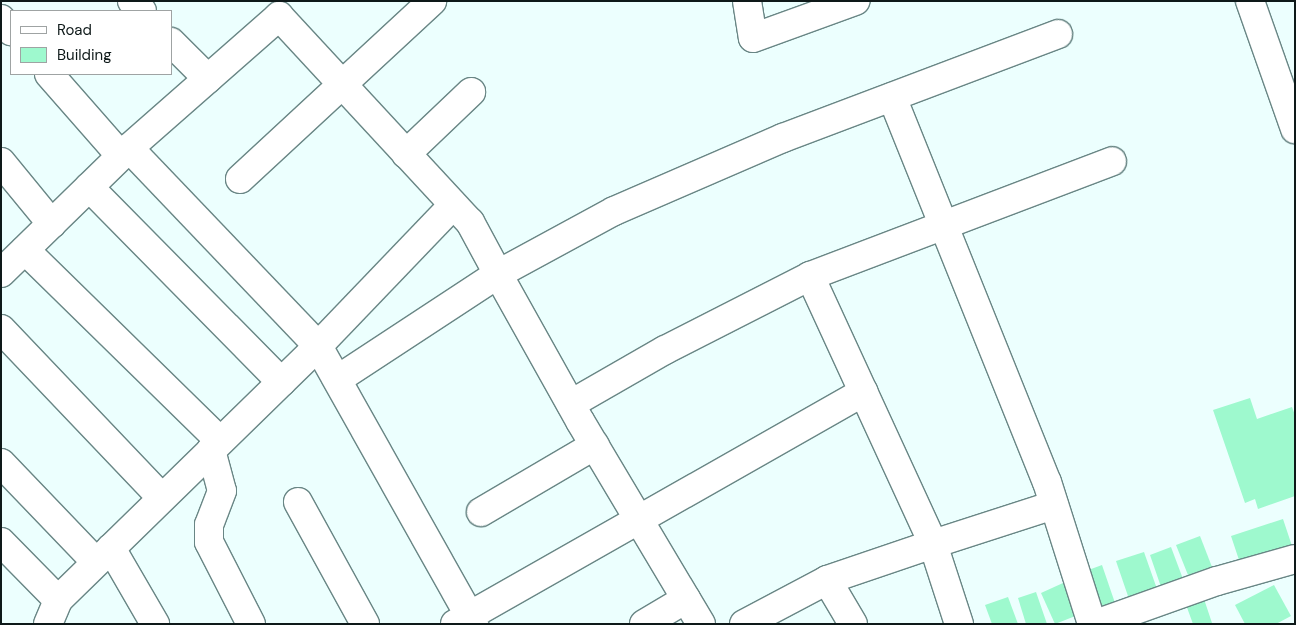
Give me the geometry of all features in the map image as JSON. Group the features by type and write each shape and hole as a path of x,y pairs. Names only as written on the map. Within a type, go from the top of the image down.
{"street":[{"path":"132,1 141,10"},
{"path":"240,179 432,1"},
{"path":"747,1 753,38 820,7 855,1"},
{"path":"1250,1 1295,129"},
{"path":"1,273 125,152 208,79 280,6 343,85 470,222 595,446 701,624"},
{"path":"1,19 10,30"},
{"path":"346,374 498,274 614,211 782,138 1058,34"},
{"path":"172,43 208,79"},
{"path":"50,75 318,346 466,621 638,519 864,392"},
{"path":"406,154 471,92"},
{"path":"892,97 1054,505 1094,624 1217,581 1295,559"},
{"path":"571,404 665,350 810,276 1112,161"},
{"path":"1,162 52,224"},
{"path":"89,187 281,382"},
{"path":"1,542 53,612 104,555 318,346 453,205"},
{"path":"25,250 215,446 222,491 209,525 209,542 251,624"},
{"path":"810,276 933,544 959,624"},
{"path":"1,329 162,498"},
{"path":"481,512 595,446"},
{"path":"1,462 104,555 155,624"},
{"path":"298,502 365,624"},
{"path":"744,624 827,580 1054,505"},
{"path":"827,580 853,624"},
{"path":"644,624 686,599"}],"building":[{"path":"1250,398 1257,419 1292,407 1295,415 1295,496 1258,509 1255,499 1245,503 1213,410"},
{"path":"1283,519 1293,549 1241,566 1231,536"},
{"path":"1200,536 1212,567 1188,575 1176,545"},
{"path":"1171,547 1183,579 1161,587 1150,555"},
{"path":"1144,552 1157,589 1129,599 1116,561"},
{"path":"1102,565 1115,603 1096,610 1083,572"},
{"path":"1063,583 1078,615 1055,624 1041,593"},
{"path":"1274,585 1291,616 1276,624 1245,624 1235,605"},
{"path":"1036,592 1047,624 1026,624 1018,598"},
{"path":"1203,596 1212,623 1193,624 1185,602"},
{"path":"1008,597 1018,624 992,624 985,605"}]}
